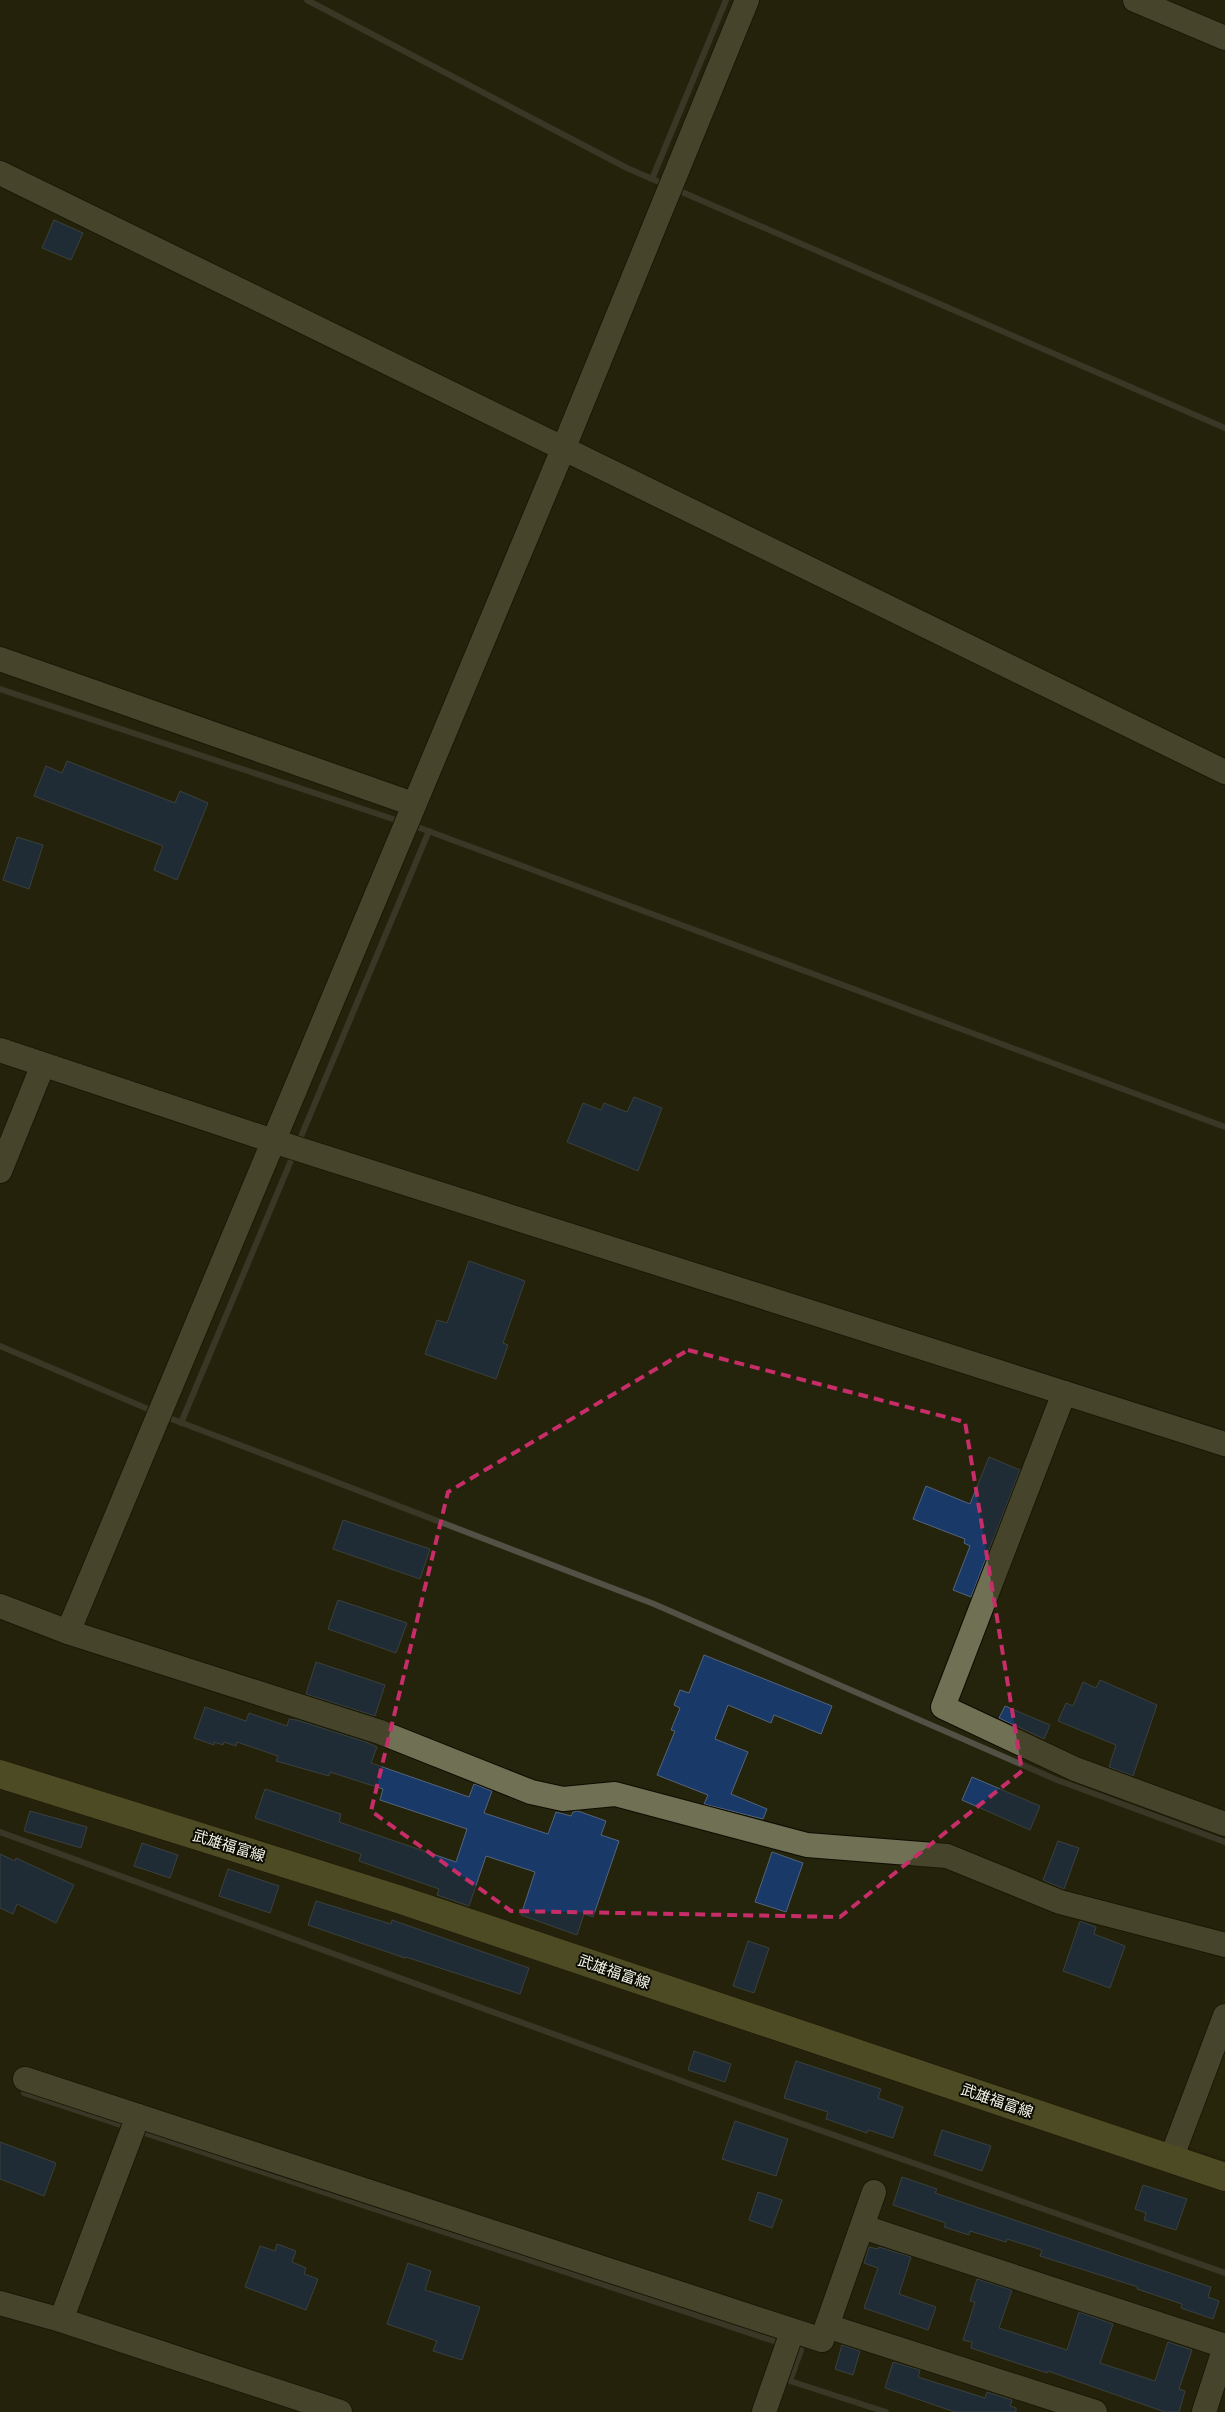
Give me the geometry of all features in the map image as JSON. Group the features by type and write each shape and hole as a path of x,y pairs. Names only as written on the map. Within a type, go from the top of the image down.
{"main road":[{"name":"武雄福富線","path":"0,1774 401,1900 1225,2177"}],"street":[{"path":"68,1632 165,1397 288,1146 408,819 564,447 747,0"},
{"path":"1135,0 1225,38"},
{"path":"0,173 564,447 1225,772"},
{"path":"0,659 408,819"},
{"path":"0,1050 288,1146 1225,1444"},
{"path":"0,1171 43,1065"},
{"path":"1064,1393 943,1707 1075,1769 1225,1824"},
{"path":"0,1606 68,1632 380,1732 531,1792 563,1799 615,1794 807,1845 947,1856 1060,1902 1225,1945"},
{"path":"1171,2159 1225,2016"},
{"path":"25,2079 134,2127 822,2340 874,2192"},
{"path":"61,2320 134,2127"},
{"path":"863,2226 1225,2346 1204,2412"},
{"path":"0,2302 61,2320 340,2412"},
{"path":"828,2326 1095,2412"},
{"path":"764,2412 792,2332"}],"highlighted area":[{"path":"688,1350 965,1422 1022,1771 840,1917 511,1911 371,1811 448,1492"}],"shaded area":[{"path":"1225,1994 1225,2159 1167,2139"}],"building":[{"path":"54,220 83,233 71,260 42,248"},
{"path":"67,761 175,803 180,791 208,803 177,880 154,870 163,846 34,796 46,766 62,773"},
{"path":"17,837 43,845 29,889 3,880"},
{"path":"634,1097 662,1108 638,1171 567,1142 583,1103 601,1110 604,1103 627,1112"},
{"path":"469,1261 525,1281 503,1343 508,1345 496,1379 425,1354 437,1320 447,1323"},
{"path":"989,1457 1020,1470 971,1597 953,1590 970,1546 964,1543 965,1539 913,1519 926,1486 970,1504"},
{"path":"343,1520 430,1549 420,1579 333,1549"},
{"path":"338,1600 407,1623 396,1653 328,1629"},
{"path":"704,1655 832,1706 821,1734 774,1715 771,1723 728,1705 715,1739 748,1752 731,1794 767,1809 763,1819 704,1804 708,1795 657,1775 675,1731 671,1730 680,1708 674,1705 680,1690 689,1693"},
{"path":"316,1662 385,1685 375,1716 306,1694"},
{"path":"1100,1680 1157,1705 1133,1776 1109,1767 1116,1745 1058,1721 1066,1703 1073,1706 1083,1682 1096,1688"},
{"path":"1005,1706 1050,1725 1044,1739 999,1718"},
{"path":"205,1707 246,1721 249,1713 287,1726 289,1719 297,1720 366,1742 377,1747 371,1763 469,1797 474,1784 492,1791 484,1813 548,1834 556,1812 571,1816 573,1812 578,1811 606,1821 601,1835 619,1841 593,1917 584,1914 577,1935 521,1915 535,1872 486,1856 469,1906 437,1895 439,1889 359,1861 361,1854 255,1818 265,1789 341,1814 339,1822 456,1862 467,1829 380,1800 383,1789 330,1772 329,1776 276,1761 278,1756 237,1742 236,1746 224,1742 223,1745 214,1742 214,1745 194,1738"},
{"path":"972,1777 1040,1806 1030,1830 962,1800"},
{"path":"30,1811 87,1827 81,1848 24,1831"},
{"path":"1058,1841 1079,1848 1064,1889 1043,1880"},
{"path":"142,1843 178,1855 170,1878 134,1866"},
{"path":"772,1852 803,1863 786,1912 755,1902"},
{"path":"0,1854 15,1861 16,1858 74,1885 56,1923 17,1904 13,1914 0,1908"},
{"path":"228,1869 279,1886 270,1913 219,1896"},
{"path":"316,1901 391,1924 392,1920 529,1968 520,1994 308,1925"},
{"path":"1080,1921 1096,1927 1094,1934 1125,1946 1110,1988 1063,1971"},
{"path":"748,1941 769,1948 754,1993 733,1986"},
{"path":"694,2051 731,2064 725,2082 688,2070"},
{"path":"796,2061 881,2089 878,2098 903,2107 893,2138 868,2130 867,2133 826,2119 828,2112 784,2098"},
{"path":"735,2121 788,2139 776,2176 722,2159"},
{"path":"942,2130 991,2146 982,2171 934,2155"},
{"path":"0,2142 56,2163 44,2196 0,2179"},
{"path":"902,2177 937,2189 935,2193 1211,2287 1208,2297 1219,2301 1213,2319 1181,2308 1182,2304 1137,2289 1138,2287 1040,2256 1042,2250 1007,2239 1006,2242 970,2231 969,2235 944,2227 946,2223 893,2205"},
{"path":"1143,2185 1187,2199 1176,2230 1144,2220 1146,2213 1135,2209"},
{"path":"758,2192 782,2200 772,2228 749,2220"},
{"path":"277,2244 296,2251 292,2262 306,2268 304,2274 318,2279 306,2310 245,2287 260,2246 275,2251"},
{"path":"869,2247 878,2249 879,2247 911,2257 899,2294 936,2307 928,2330 864,2308 878,2268 864,2263"},
{"path":"408,2263 431,2271 425,2290 480,2307 462,2360 433,2351 437,2341 387,2324"},
{"path":"977,2279 1012,2290 999,2328 1067,2350 1079,2312 1113,2324 1100,2363 1155,2381 1168,2342 1192,2350 1179,2389 1185,2391 1179,2412 1165,2412 1048,2371 1047,2373 971,2348 972,2342 963,2340 975,2302 970,2301"},
{"path":"842,2345 860,2351 853,2375 835,2369"},
{"path":"893,2362 920,2370 918,2377 985,2398 987,2392 1012,2400 1010,2406 1016,2408 1016,2412 955,2412 885,2388"}],"waterway":[{"path":"307,0 627,168 666,185"},
{"path":"652,179 726,0"},
{"path":"675,189 1225,428"},
{"path":"0,689 402,822"},
{"path":"412,825 1225,1127"},
{"path":"181,1423 429,831"},
{"path":"0,1346 155,1412"},
{"path":"164,1416 654,1604 1057,1780 1225,1842"},
{"path":"0,1832 723,2096 1225,2273"},
{"path":"24,2093 783,2344"},
{"path":"792,2347 801,2350 790,2381 886,2412"}]}
